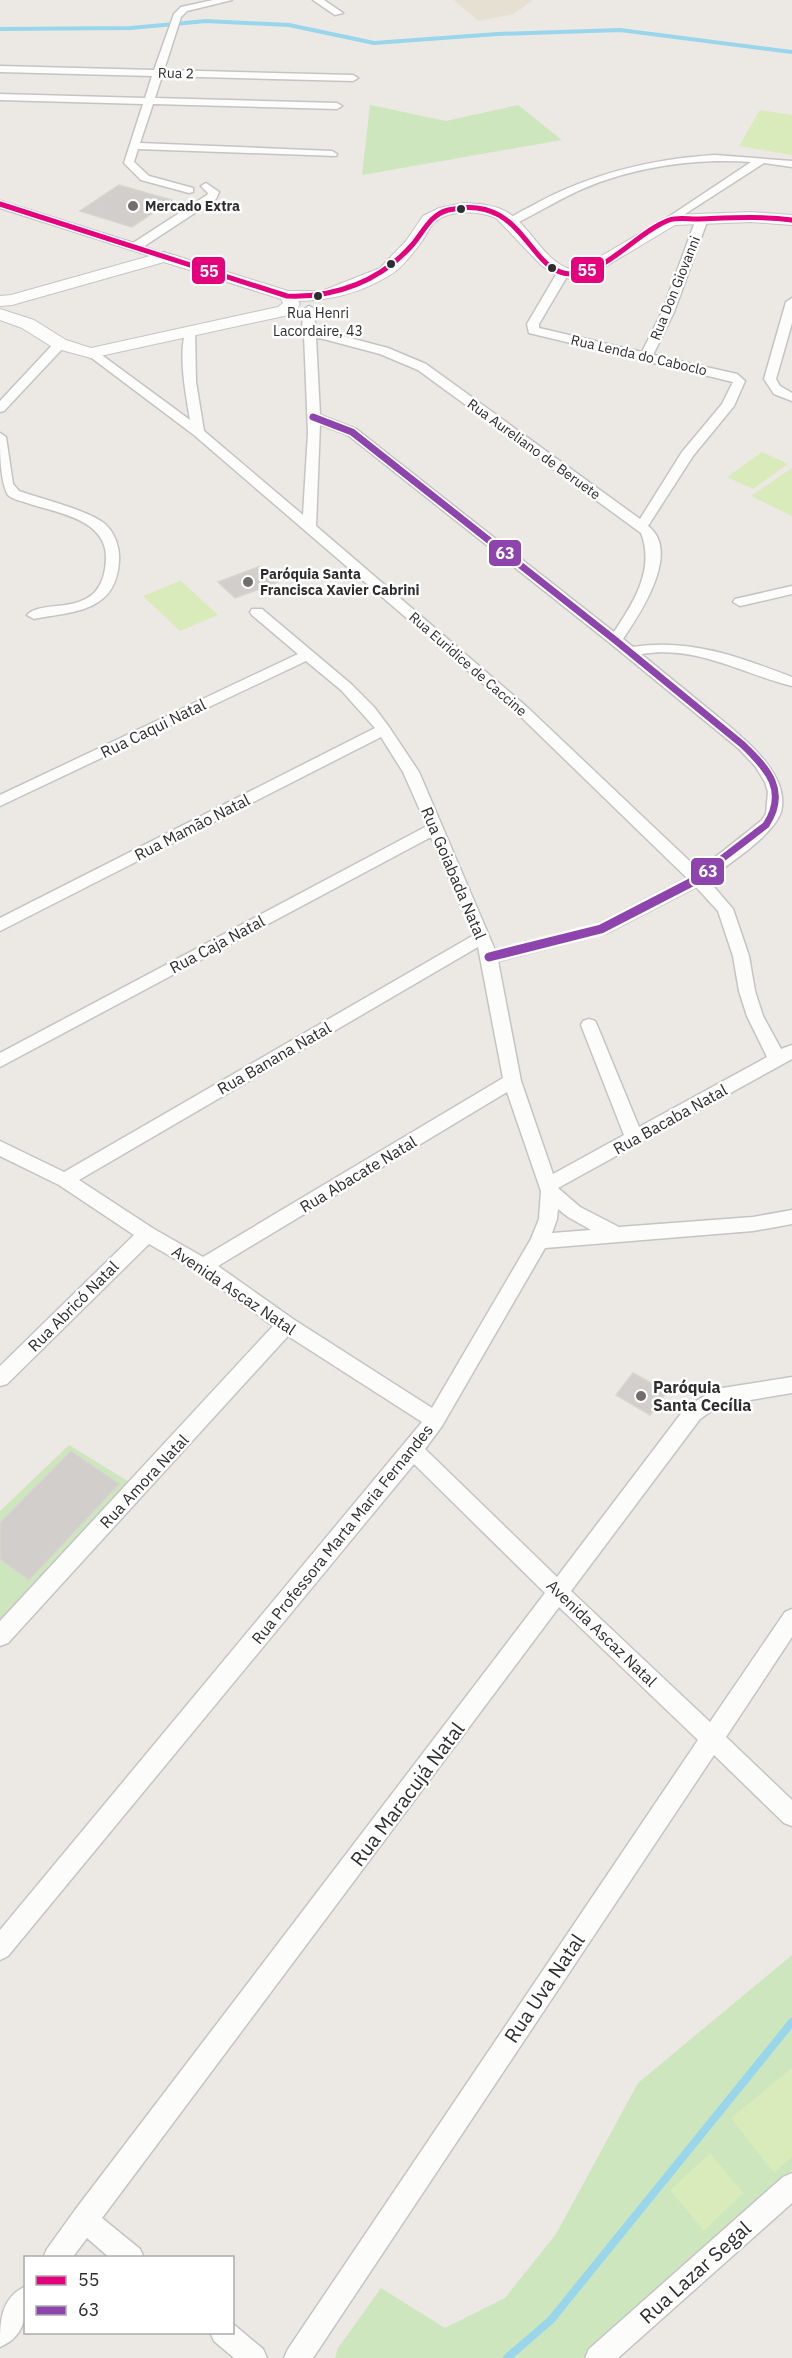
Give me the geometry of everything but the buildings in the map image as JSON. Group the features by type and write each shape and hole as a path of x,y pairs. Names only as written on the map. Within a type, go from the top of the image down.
{"street":[{"path":"133,248 191,209 199,198 197,188 153,180 136,171 129,163 177,16 184,9 224,0"},
{"path":"318,0 338,13"},
{"name":"Rua 2","path":"0,69 353,78"},
{"path":"0,96 337,106"},
{"path":"0,108 157,113"},
{"path":"134,146 332,154"},
{"path":"511,222 569,191 621,171 687,161 760,160 792,164"},
{"path":"273,313 300,313 313,302 386,271 412,244 429,219 445,211 464,208 490,210 502,215 547,262 563,273 578,273 592,268 670,220 760,160"},
{"path":"0,204 133,248 313,302"},
{"path":"670,220 757,217 792,220"},
{"name":"Rua Don Giovanni","path":"646,356 668,312 702,219"},
{"path":"0,301 164,257"},
{"name":"Rua Lenda do Caboclo","path":"563,273 532,326 537,332 733,377 739,383 718,418 678,467 656,508 641,526"},
{"path":"0,314 28,324 60,344 91,353 273,313 291,306 287,296"},
{"path":"18,298 28,324"},
{"path":"309,527 313,417 308,331 313,302"},
{"path":"792,302 770,378 773,387 792,397"},
{"path":"191,330 188,364 198,432"},
{"name":"Rua Aureliano de Beruete","path":"308,331 384,351 422,367 641,526"},
{"path":"0,408 60,344"},
{"name":"Rua Euridice de Caccine","path":"91,353 198,432 524,711 698,879 725,909 741,956 747,991 755,1016 784,1055"},
{"path":"313,417 351,432 615,640 743,745 762,763 773,781 777,804 774,816 766,825 698,879 601,929 549,944 489,957"},
{"path":"0,437 7,484 14,494 101,527 114,549 113,569 99,597 87,604 34,615"},
{"path":"615,640 650,578 652,542 647,531 641,526"},
{"path":"740,602 792,590"},
{"name":"Rua Goiabada Natal","path":"257,612 369,710 411,772 483,937 489,957 512,1081 549,1188 548,1219 539,1241"},
{"path":"630,652 666,646 688,648 792,682"},
{"name":"Rua Caqui Natal","path":"0,801 307,655"},
{"name":"Rua Mamão Natal","path":"0,924 384,730"},
{"name":"Rua Caja Natal","path":"0,1061 435,828"},
{"name":"Rua Banana Natal","path":"64,1180 483,937"},
{"path":"589,1025 635,1139"},
{"name":"Rua Bacaba Natal","path":"549,1188 784,1055"},
{"name":"Rua Abacate Natal","path":"203,1266 512,1081"},
{"name":"Avenida Ascaz Natal","path":"3,1154 64,1180 147,1234 203,1266 286,1325 435,1420"},
{"name":"Rua Goiabada Natal","path":"549,1188 574,1212 613,1233"},
{"path":"539,1241 613,1233 753,1224 792,1217"},
{"name":"Rua Abricó Natal","path":"0,1378 147,1234"},
{"name":"Rua Professora Marta Maria Fernandes","path":"0,1948 413,1450 435,1420 539,1241"},
{"name":"Rua Amora Natal","path":"0,1636 286,1325"},
{"name":"Rua Maracujá Natal","path":"57,2256 559,1593 670,1440 693,1413 716,1397 792,1385"},
{"name":"Avenida Ascaz Natal","path":"413,1450 792,1815"},
{"name":"Rua Uva Natal","path":"297,2358 792,1619"},
{"name":"Rua Lazar Segal","path":"598,2358 792,2186"},
{"path":"84,2219 129,2256"},
{"path":"0,2334 24,2302"},
{"path":"225,2334 254,2358"}],"shaded area":[{"path":"454,0 533,0 514,14 478,21"}],"green space":[{"path":"370,105 446,121 518,105 562,140 362,175"},
{"path":"760,110 792,115 792,155 739,146"},
{"path":"762,452 788,464 753,489 727,477"},
{"path":"792,468 792,516 751,496"},
{"path":"181,581 218,615 180,631 143,596"},
{"path":"69,1445 139,1488 0,1636 0,1511"},
{"path":"792,1955 792,2170 582,2358 335,2358 338,2348 381,2288 445,2328 505,2298 556,2234 638,2083"},
{"path":"792,2068 792,2157 774,2173 731,2118"},
{"path":"710,2153 743,2193 704,2231 670,2190"}],"waterway":[{"path":"0,29 131,28 206,21 289,25 374,43 497,34 620,30 792,52"},
{"path":"507,2358 551,2320 792,2022"}],"transit line":[{"name":"55","path":"0,204 287,296 305,297 339,292 371,278 399,258 432,219 450,210 475,208 494,213 510,223 545,262 557,271 570,274 583,272 609,259 646,233 670,220 744,217 792,220"},
{"name":"63","path":"313,417 352,432 615,640 743,745 767,772 776,792 773,814 766,825 698,879 601,929 489,957"}],"place":[{"name":"Mercado Extra","path":"133,206"},
{"name":"Rua Henri Lacordaire, 43","path":"318,296"},
{"name":"Paróquia Santa Francisca Xavier Cabrini","path":"248,582"},
{"name":"Paróquia Santa Cecília","path":"641,1396"}]}
